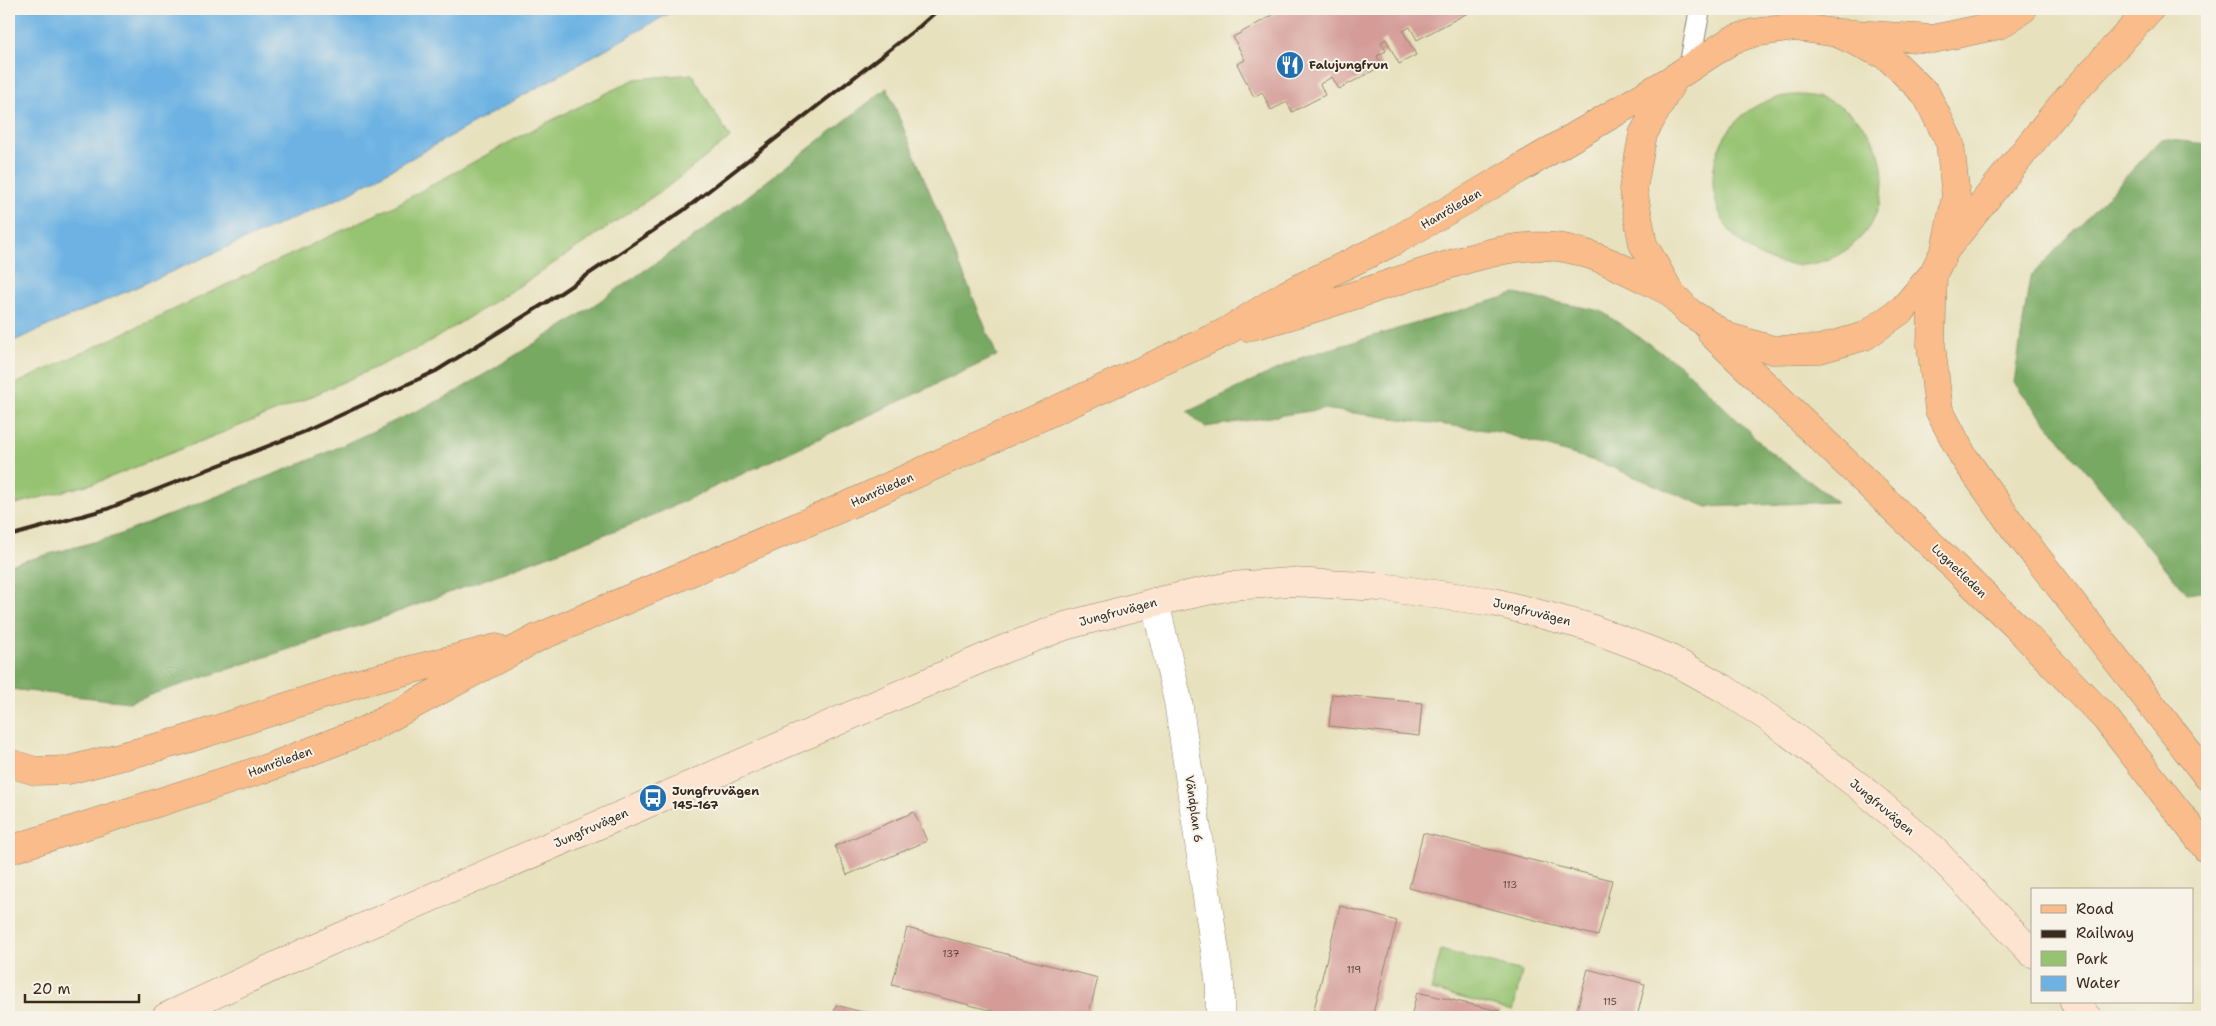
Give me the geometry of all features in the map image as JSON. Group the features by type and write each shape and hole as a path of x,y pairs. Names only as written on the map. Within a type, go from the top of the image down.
{"main road":[{"name":"Hanröleden","path":"9,850 273,766 368,729 537,638 855,502 1224,333 1287,294 1391,243 1468,200 1681,73 1732,40 1753,33 1795,27 1826,32 1933,40 1999,25 2023,9"},
{"path":"1681,73 1643,134 1633,189 1643,244 1670,292 1689,312 1728,337 1773,350 1820,349 1865,336 1903,309 2062,106 2150,9"},
{"path":"1826,32 1887,56 1926,94 1950,143 1956,197 1939,262 1931,345 1939,410 1963,456 2014,528 2207,776"},
{"name":"Hanröleden","path":"1224,333 1288,318 1469,259 1522,246 1572,249 1594,256 1670,292"},
{"name":"Lugnetleden","path":"1689,312 2016,626 2106,719 2207,849"},
{"name":"Hanröleden","path":"9,763 35,771 69,770 181,740 363,682 537,638"}],"street":[{"name":"Jungfruvägen","path":"166,1017 308,951 968,664 1065,626 1155,602 1238,585 1291,582 1381,587 1494,602 1586,626 1668,657 1722,688 1773,721 1860,787 1930,847 2031,952"},
{"name":"Vändplan 6","path":"1155,602 1178,701 1220,985 1220,1017"},
{"path":"2076,1004 2087,1017"}],"lane":[{"path":"1681,73 1700,9"},
{"path":"1794,9 1826,32"}],"green space":[{"path":"692,74 730,138 667,187 532,278 423,346 292,405 98,482 9,506 9,387 392,207 528,132 635,79"},
{"path":"887,88 997,356 643,520 371,622 129,702 9,689 9,565 116,536 315,458 449,396 563,326 700,233"},
{"path":"1798,95 1823,99 1838,105 1858,120 1873,140 1879,155 1883,180 1879,205 1873,220 1858,240 1838,255 1823,261 1798,265 1773,261 1758,255 1738,240 1723,220 1717,205 1713,180 1717,155 1723,140 1738,120 1758,105 1773,99"},
{"path":"2162,139 2207,144 2207,591 2187,594 2014,383 2030,277"},
{"path":"1515,294 1601,311 1684,368 1769,451 1837,502 1707,507 1604,464 1500,432 1323,409 1205,427 1187,412 1303,357"},
{"path":"1441,950 1522,971 1513,1011 1431,990"}],"water":[{"path":"9,9 677,9 344,196 9,343"}],"building":[{"path":"1281,9 1475,9 1417,40 1410,27 1403,31 1416,55 1399,64 1386,39 1381,42 1386,51 1377,56 1382,66 1339,89 1332,77 1320,84 1325,95 1292,112 1287,102 1271,110 1262,92 1254,97 1237,64 1245,60 1233,37"},
{"path":"1332,694 1422,703 1419,736 1329,726"},
{"path":"914,812 927,841 847,875 835,846"},
{"path":"1423,833 1612,880 1598,936 1409,888"},
{"path":"1340,906 1397,921 1372,1017 1312,1017"},
{"path":"907,928 1098,978 1088,1017 1016,1017 892,985"},
{"path":"1588,969 1645,984 1637,1017 1575,1017"},
{"path":"1417,992 1500,1011 1499,1017 1411,1017"},
{"path":"836,1005 880,1017 833,1017"}],"railway":[{"path":"9,536 107,509 304,432 436,371 547,302 684,210 920,26 939,9"}],"place":[{"name":"Falujungfrun","path":"1290,65"},
{"name":"Jungfruvägen 145-167","path":"653,798"}]}
